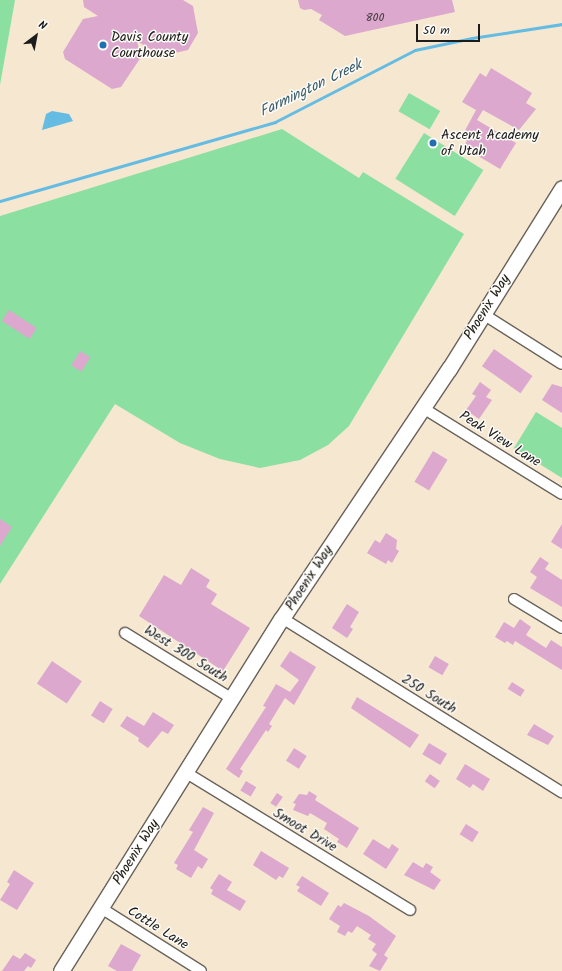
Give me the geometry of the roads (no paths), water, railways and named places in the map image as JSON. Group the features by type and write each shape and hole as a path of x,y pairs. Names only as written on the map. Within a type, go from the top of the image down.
{"street":[{"name":"Phoenix Way","path":"61,971 282,618 423,408 562,188"},
{"path":"483,314 562,364"},
{"name":"Peak View Lane","path":"423,408 562,494"},
{"path":"514,599 562,628"},
{"name":"250 South","path":"282,618 562,792"},
{"name":"West 300 South","path":"125,633 231,698"},
{"name":"Smoot Drive","path":"185,772 410,910"},
{"name":"Cottle Lane","path":"101,908 201,971"}],"water":[{"path":"52,111 69,114 73,121 42,130 46,114"}],"waterway":[{"name":"Farmington Creek","path":"0,201 275,122 415,50 472,38 562,24"}],"place":[{"name":"Davis County Courthouse","path":"103,45"},
{"name":"Ascent Academy of Utah","path":"433,143"}]}
